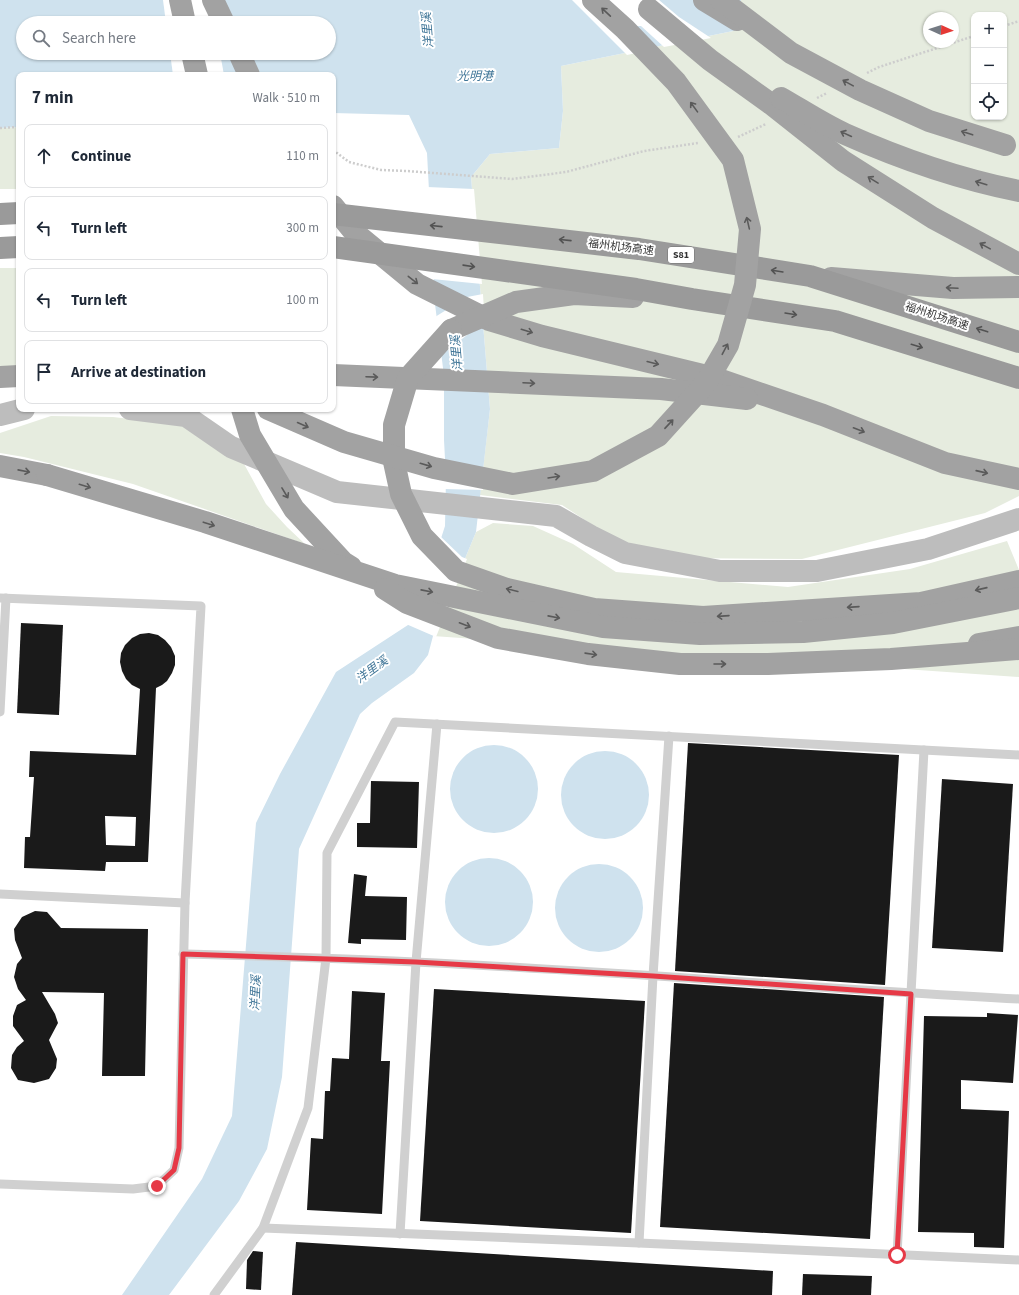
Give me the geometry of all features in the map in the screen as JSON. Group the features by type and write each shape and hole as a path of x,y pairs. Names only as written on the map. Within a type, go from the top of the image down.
{"highway":[{"path":"180,0 183,16"},
{"path":"213,0 221,16"},
{"path":"275,412 344,442 434,468 513,484 593,471 658,436 706,383 728,344 745,285 750,229 733,160 676,82 625,29 593,0"},
{"path":"704,0 791,52 860,90 929,121 1012,146"},
{"path":"721,0 791,52"},
{"path":"643,5 761,86 844,134 913,162 987,185 1019,191"},
{"path":"643,5 710,60 772,104 842,160 933,218 1019,264"},
{"path":"194,60 196,72"},
{"path":"242,60 248,72"},
{"path":"336,210 355,233 417,284 489,320 542,336 715,378 823,415 945,463 1019,479"},
{"path":"0,214 16,213"},
{"name":"福州机场高速","path":"336,214 639,249 810,276 1019,342"},
{"path":"0,248 16,247"},
{"path":"336,247 636,289 836,321 1019,378"},
{"path":"810,276 954,288 1019,288"},
{"path":"692,299 574,294 516,302 451,330 408,378 394,425 394,462 401,494 422,536 456,571 507,589 594,609 703,618 921,603 1019,581"},
{"path":"336,375 661,389 741,398 823,415"},
{"path":"0,376 16,376"},
{"path":"243,412 250,435 294,509 343,562 407,603 498,638 588,654 680,664 768,664 891,659 1019,650"},
{"path":"0,466 47,475 205,522 396,585 603,627 700,634 803,632 893,623 1019,598"},
{"path":"891,659 1019,637"}],"main road":[{"path":"0,415 16,411"},
{"path":"154,412 186,416 231,447 337,492 556,516 590,536 625,553 720,571 817,571 928,549 1019,519"}],"lane":[{"path":"0,712 3,598 201,606 185,903 179,1148 174,1170 157,1186 133,1189 0,1184"},
{"path":"214,1295 263,1228 308,1108 326,958 327,853 395,722 1019,755"},
{"path":"400,1234 416,962 437,724"},
{"path":"639,1243 653,976 669,736"},
{"path":"897,1255 924,750"},
{"path":"0,894 185,903"},
{"path":"183,954 416,962 653,976 911,994 1019,999"},
{"path":"263,1228 1019,1260"}],"path":[{"path":"1007,25 1019,21"},
{"path":"865,74 879,67 971,37"},
{"path":"817,98 831,92"},
{"path":"734,138 769,123"},
{"path":"0,128 16,127"},
{"path":"336,152 349,162 381,170 512,179 566,172 644,151 704,142"}],"shaded area":[{"path":"741,0 1019,0 1019,496 985,513 802,559 675,558 617,541 562,505 480,495 490,409 471,177 490,154 559,148 563,111 561,66 738,30"},
{"path":"16,127 16,189 0,189 0,128"},
{"path":"0,268 16,268 16,372 0,373"},
{"path":"51,416 113,417 189,426 238,453 266,504 305,544 133,484 24,457 0,453 0,433"},
{"path":"493,523 533,526 573,544 616,572 788,587 910,569 1007,541 1019,570 1019,677 433,636 476,532"}],"water":[{"path":"0,0 741,0 738,30 561,66 563,111 559,148 490,154 471,177 490,409 476,532 433,636 428,655 414,673 372,703 360,714 299,849 282,1077 267,1149 239,1201 169,1295 122,1295 202,1179 232,1116 256,823 280,774 336,672 408,625 416,616 445,526 446,478 444,440 444,376 435,304 427,153 409,115 336,113 336,72 16,72 16,127 0,128"},
{"path":"494,745 511,748 519,752 531,764 535,772 538,789 535,806 531,814 519,826 511,830 494,833 477,830 469,826 457,814 453,806 450,789 453,772 457,764 469,752 477,748"},
{"path":"605,751 622,754 630,758 642,770 646,778 649,795 646,812 642,820 630,832 622,836 605,839 588,836 580,832 568,820 564,812 561,795 564,778 568,770 580,758 588,754"},
{"path":"489,858 506,861 514,865 526,877 530,885 533,902 530,919 526,927 514,939 506,943 489,946 472,943 464,939 452,927 448,919 445,902 448,885 452,877 464,865 472,861"},
{"path":"599,864 616,867 624,871 636,883 640,891 643,908 640,925 636,933 624,945 616,949 599,952 582,949 574,945 562,933 558,925 555,908 558,891 562,883 574,871 582,867"}],"pier":[{"path":"163,0 210,0 213,16 165,16"},
{"path":"572,0 659,0 679,17 711,38 664,47 641,26 634,26 655,49 627,55"},
{"path":"171,60 221,60 223,72 173,72"},
{"path":"427,187 474,189 482,284 432,279"},
{"path":"483,294 485,327 471,332 440,356 435,317 467,297"},
{"path":"485,472 483,490 444,489 444,478"},
{"path":"440,536 462,557 467,559 436,637 406,624 414,615"}],"building":[{"path":"21,623 63,625 59,715 17,713"},
{"path":"149,633 158,635 171,647 175,656 175,665 172,673 167,681 156,688 148,862 106,862 105,871 24,868 25,837 30,837 34,777 29,777 30,751 136,755 140,689 132,685 126,679 120,662 121,653 125,645 132,638 140,634","holes":["105,816 136,817 135,846 106,845"]},
{"path":"688,743 899,755 885,985 675,971"},
{"path":"942,779 1013,784 1003,952 932,948"},
{"path":"371,781 419,782 417,848 357,847 357,823 370,823"},
{"path":"354,874 367,876 365,896 407,897 406,940 361,939 361,944 348,943"},
{"path":"35,911 47,912 61,928 148,929 145,1076 102,1076 104,993 42,992 55,1014 58,1023 49,1040 57,1059 56,1068 49,1079 34,1083 18,1080 11,1068 12,1055 17,1047 24,1041 13,1026 13,1016 17,1005 26,1000 18,989 14,977 17,964 22,958 15,940 14,929 22,917"},
{"path":"674,983 884,997 870,1239 660,1227"},
{"path":"434,989 645,1001 631,1233 420,1221"},
{"path":"352,991 385,993 381,1061 390,1061 382,1214 307,1210 311,1138 323,1139 325,1091 330,1091 332,1058 349,1059"},
{"path":"987,1013 1018,1015 1013,1083 961,1080 961,1109 1009,1111 1004,1248 974,1247 974,1233 918,1232 924,1016 987,1017"},
{"path":"296,1242 773,1271 772,1295 292,1295"},
{"path":"253,1251 263,1252 261,1290 246,1289 247,1260"},
{"path":"803,1274 872,1276 871,1295 802,1295"}],"route":[{"path":"157,1186 174,1170 179,1148 183,954 416,962 653,976 911,994 897,1255"}],"water label":[{"name":"洋里溪","path":"428,30"},
{"name":"光明港","path":"475,76"},
{"name":"洋里溪","path":"457,353"},
{"name":"洋里溪","path":"372,670"},
{"name":"洋里溪","path":"256,993"}]}
